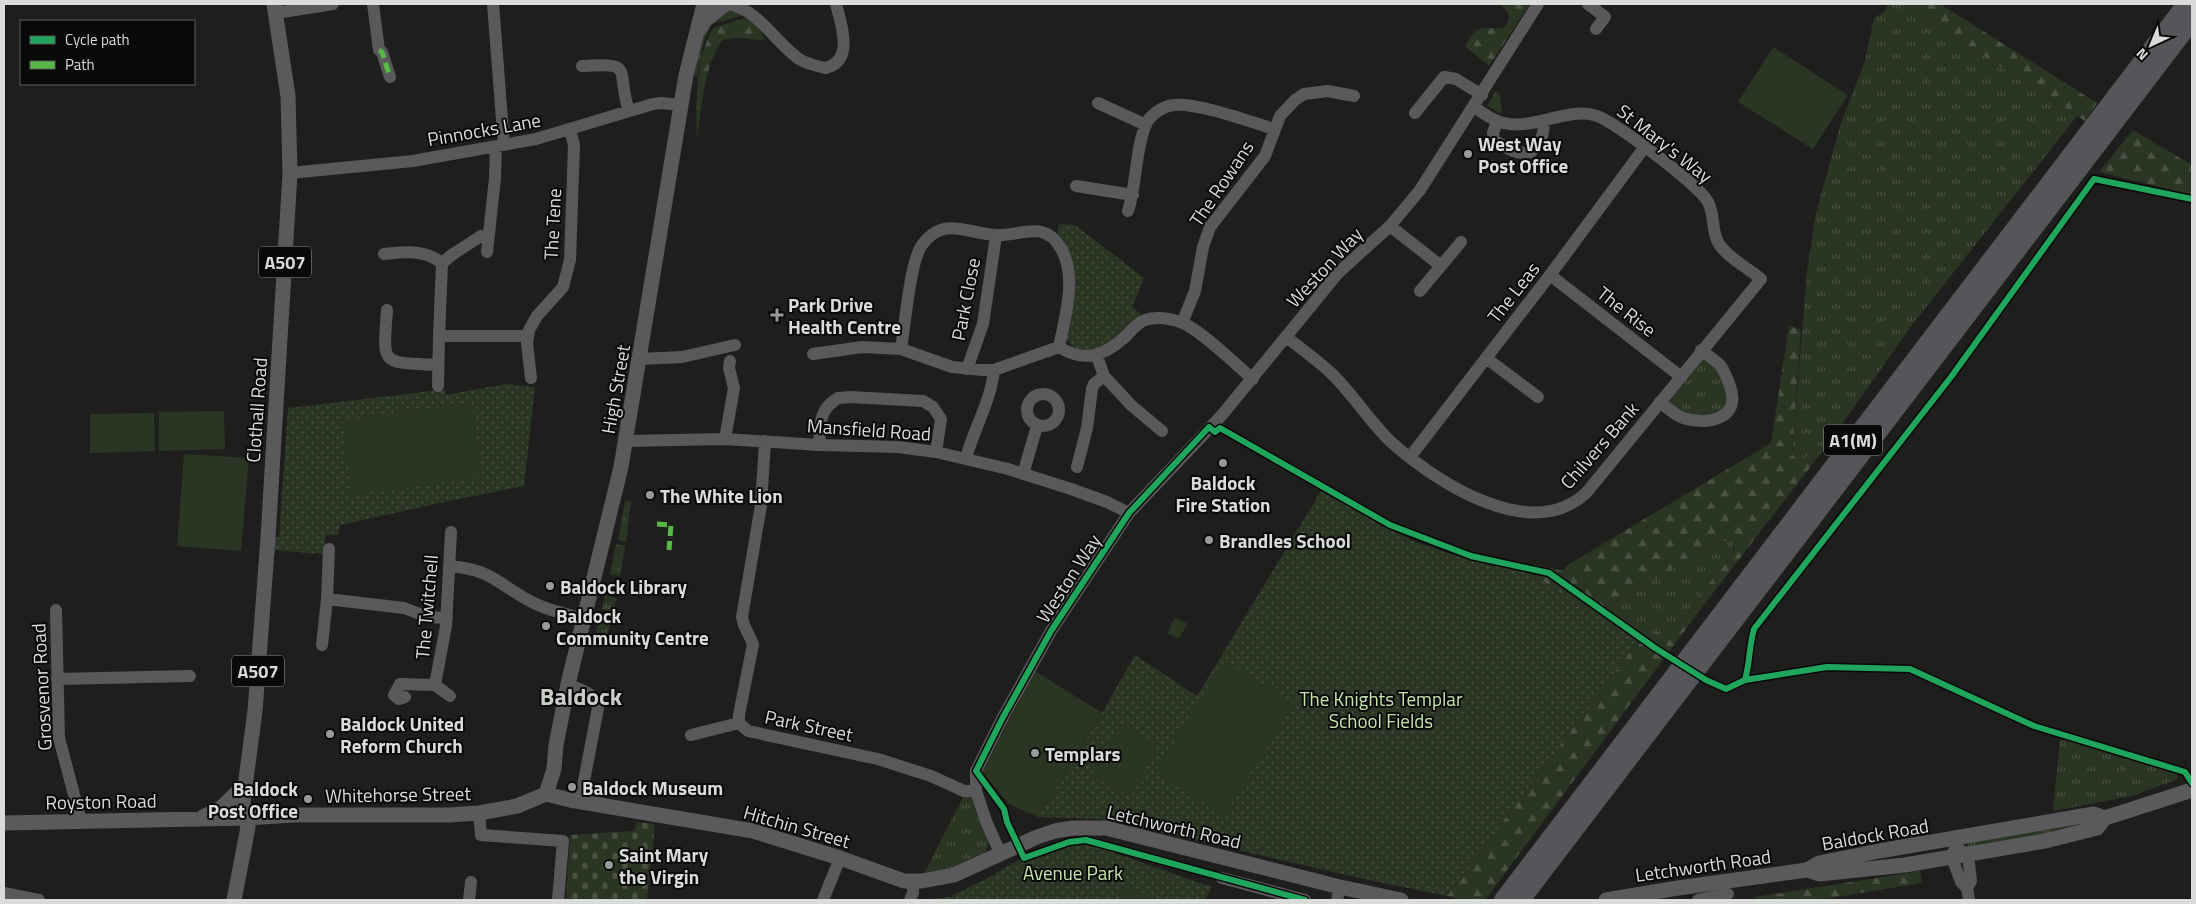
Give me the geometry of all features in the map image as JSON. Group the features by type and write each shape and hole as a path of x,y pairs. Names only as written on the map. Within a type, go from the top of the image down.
{"highway":[{"name":"A1(M)","path":"1503,900 2186,4"},
{"name":"A1(M)","path":"1521,900 2192,21"}],"main road":[{"name":"High Street","path":"546,794 554,769 556,744 568,684 605,539 626,441 681,105 694,37 704,4"},
{"name":"High Street","path":"694,37 706,20 728,4"},
{"name":"Clothall Road","path":"248,818 243,802 255,711 290,172 288,96 275,8"},
{"name":"Royston Road","path":"200,819 221,808 245,785"},
{"name":"Baldock Road","path":"1807,870 1819,863 2045,841 2097,828 2105,818 2192,790"},
{"name":"Hitchin Street","path":"546,794 580,802 738,828 778,838 840,858 892,878 913,881 934,880 954,875 1002,855"},
{"name":"Whitehorse Street","path":"248,818 293,815 479,813 517,806 546,794"},
{"name":"Baldock Road","path":"1957,850 2094,814 2105,818"},
{"name":"Royston Road","path":"4,823 248,818"},
{"name":"A507","path":"234,900 248,827 248,818"},
{"name":"Letchworth Road","path":"1002,855 1037,837 1056,832 1091,827 1106,828 1338,894 1401,900"},
{"name":"Letchworth Road","path":"1606,900 1807,870"}],"street":[{"path":"275,8 333,4"},
{"path":"373,4 379,50 382,52 390,77"},
{"path":"487,252 500,146 494,4"},
{"path":"728,4 750,12 772,36 800,60 826,68 836,62 842,55 845,46 836,4"},
{"name":"Weston Way","path":"1002,855 986,821 976,791 976,771 1002,719 1051,631 1129,513 1253,379 1338,274 1390,226 1420,190 1538,4"},
{"path":"1588,4 1605,17 1596,29"},
{"path":"582,66 610,64 620,69 629,111"},
{"path":"1415,113 1444,77 1456,79 1482,94"},
{"name":"The Rowans","path":"1182,323 1195,291 1203,247 1210,227 1265,156 1280,116 1288,106 1304,94 1328,91 1354,96"},
{"name":"Pinnocks Lane","path":"290,172 413,161 536,140 629,111 662,103 681,105"},
{"path":"1098,103 1146,125"},
{"path":"1128,211 1133,195 1141,141 1146,125 1148,120 1163,109 1172,105 1183,105 1226,114 1274,129"},
{"name":"St Mary's Way","path":"1474,107 1497,121 1518,124 1579,114 1593,114 1610,123 1682,175 1699,191 1709,205 1713,228 1721,247 1733,259 1749,268 1761,279"},
{"path":"1497,121 1493,133 1494,140 1522,153 1530,152 1541,139 1544,134 1544,121"},
{"name":"The Tene","path":"527,336 534,320 562,287 570,260 574,144 570,130"},
{"name":"The Leas","path":"1410,457 1550,275 1644,148"},
{"path":"1076,186 1133,195"},
{"path":"1390,226 1440,266"},
{"path":"901,349 917,253 927,239 937,231 952,228 996,236 1036,231 1050,235 1060,246 1068,265 1068,298 1059,347"},
{"path":"438,386 437,366 442,263 481,236"},
{"name":"Park Close","path":"967,369 979,338 985,314 996,236"},
{"path":"1420,291 1461,242"},
{"path":"384,254 420,252 431,255 442,263"},
{"name":"The Rise","path":"1550,275 1680,376"},
{"name":"Chilvers Bank","path":"1286,337 1332,374 1377,427 1410,457 1451,487 1499,507 1534,512 1565,507 1578,501 1587,492 1701,350 1761,279"},
{"path":"387,310 384,350 388,357 397,363 437,366"},
{"path":"813,354 862,347 901,349 952,367 994,370 1059,347 1073,354 1097,356 1113,346 1145,320 1161,318 1182,323 1196,331 1253,379"},
{"path":"439,336 527,336 531,378"},
{"path":"640,359 682,357 735,345"},
{"path":"1660,402 1682,417 1700,421 1720,418 1729,410 1732,395 1724,372 1720,365 1701,350"},
{"path":"1097,356 1104,376 1132,406 1162,430"},
{"path":"1486,358 1538,397"},
{"path":"725,439 734,388 729,368 730,361"},
{"path":"966,458 977,421 989,399 994,370"},
{"path":"1077,467 1087,428 1092,389 1094,384 1104,376"},
{"path":"819,445 823,411 831,402 838,398 916,400 929,403 941,419 936,452"},
{"path":"1024,474 1037,426"},
{"name":"Mansfield Road","path":"626,441 725,439 819,445 898,447 936,452 1024,474 1107,502 1129,513"},
{"name":"Park Street","path":"765,441 761,505 742,616 753,644 739,723 748,732 878,759 931,776 964,791 976,791"},
{"name":"The Twitchell","path":"435,685 447,618 451,532"},
{"path":"322,644 327,598 329,549"},
{"path":"449,566 464,567 490,575 530,601 585,619"},
{"path":"327,598 404,608 428,617 447,618"},
{"name":"Grosvenor Road","path":"56,610 58,738 81,821"},
{"path":"57,679 190,676"},
{"path":"406,697 399,699 394,695 400,684 435,685 450,696"},
{"path":"568,684 590,693 594,697 598,708 580,802"},
{"path":"691,735 739,723"},
{"path":"479,813 481,835 564,841 558,900"},
{"path":"1957,850 1971,881 1968,894"},
{"path":"823,900 840,858"},
{"path":"1222,878 1305,900"},
{"path":"910,900 913,893 913,881"},
{"path":"469,900 471,882"},
{"path":"4,893 39,900"},
{"name":"Letchworth Road","path":"1698,900 1728,894"}],"green space":[{"path":"1500,4 1530,4 1489,66 1465,46 1477,30 1503,28 1506,25 1509,16"},
{"path":"1888,4 1903,4 2077,116 1912,325 1825,448 1796,462 1792,454 1807,271 1816,213 1841,123 1865,61 1874,18 1884,12"},
{"path":"1903,4 1940,4 2097,103 2085,121"},
{"path":"731,9 744,15 712,24 705,38 697,76 693,75 700,42 715,15"},
{"path":"749,17 754,21 765,39 735,38 723,40 708,73 697,138 698,82 707,40 713,28"},
{"path":"1773,47 1848,95 1813,149 1738,102"},
{"path":"1496,91 1500,94 1502,114 1487,106"},
{"path":"2133,130 2192,165 2192,195 2099,172"},
{"path":"1059,224 1075,225 1144,278 1132,307 1142,315 1118,337 1096,350 1074,349 1065,337 1064,242 1057,233"},
{"path":"1789,325 1801,330 1792,454 1797,461 1825,448 1703,606 1485,900 1465,900 1447,896 1638,641 1646,635 1658,632 1687,615 1733,553 1735,546 1734,542 1723,541 1714,543 1596,615 1528,572 1533,564 1564,571 1566,566 1771,443"},
{"path":"1703,359 1718,366 1731,396 1720,414 1685,416 1669,402"},
{"path":"505,384 535,387 524,486 340,525 338,535 326,535 322,554 274,550 275,538 279,537 288,408 440,390 445,390 446,395"},
{"path":"471,402 482,477 352,495 342,420"},
{"path":"224,411 225,449 159,451 159,412"},
{"path":"154,413 155,451 90,453 90,414"},
{"path":"184,454 249,458 241,551 177,546"},
{"name":"The Knights Templar School Fields","path":"1321,491 1411,540 1450,554 1528,572 1638,641 1447,896 1102,819 1038,817 1135,655 1197,696"},
{"path":"625,501 631,502 626,542 618,540"},
{"path":"1723,541 1734,542 1733,553 1687,615 1658,632 1646,635 1638,641 1596,615 1698,552 1714,543"},
{"path":"616,544 625,546 620,576 610,574"},
{"path":"605,595 617,598 613,612 602,609"},
{"path":"600,616 612,619 606,639 595,636"},
{"path":"1175,617 1187,624 1179,639 1167,633"},
{"path":"1225,660 1294,703 1224,815 1155,773"},
{"name":"Templars","path":"1035,671 1102,713 1038,817 1009,804 982,772"},
{"path":"1121,723 1158,745 1130,797 1092,775"},
{"path":"2060,738 2178,774 2178,779 2132,796 2053,811"},
{"path":"965,793 972,795 978,818 988,839 988,848 975,861 964,866 923,876"},
{"path":"637,822 655,824 647,900 566,900 570,835 634,831"},
{"path":"2095,822 2055,834 1968,849 1967,845 1970,842"},
{"name":"Avenue Park","path":"1086,843 1212,887 1205,900 923,900 950,897 988,878 1042,846"},
{"path":"1920,871 1922,883 1818,900 1755,900 1755,897"},
{"path":"1124,886 1162,900 1118,900"}],"marked path":[{"path":"379,50 382,52 390,77"},
{"path":"657,524 671,525 669,550"}],"cycle path":[{"path":"1745,680 1754,629 1951,377 2094,179 2192,199"},
{"path":"1305,900 1086,840 1069,842 1024,858 1007,822 1004,809 976,771 1002,719 1051,631 1129,513 1209,427 1215,432 1220,428 1390,525 1471,556 1549,573 1655,648 1706,680 1726,689 1745,680 1827,667 1910,669 2034,726 2185,772 2192,783"}],"place":[{"name":"West Way Post Office","path":"1468,154"},
{"name":"Park Drive Health Centre","path":"777,315"},
{"name":"Baldock Fire Station","path":"1223,463"},
{"name":"The White Lion","path":"650,495"},
{"name":"Brandles School","path":"1209,540"},
{"name":"Baldock Library","path":"550,586"},
{"name":"Baldock Community Centre","path":"546,626"},
{"name":"Baldock United Reform Church","path":"330,734"},
{"name":"Templars","path":"1035,753"},
{"name":"Baldock Museum","path":"572,787"},
{"name":"Baldock Post Office","path":"308,799"},
{"name":"Saint Mary the Virgin","path":"609,865"}],"district":[{"name":"Baldock","path":"581,696"}]}
